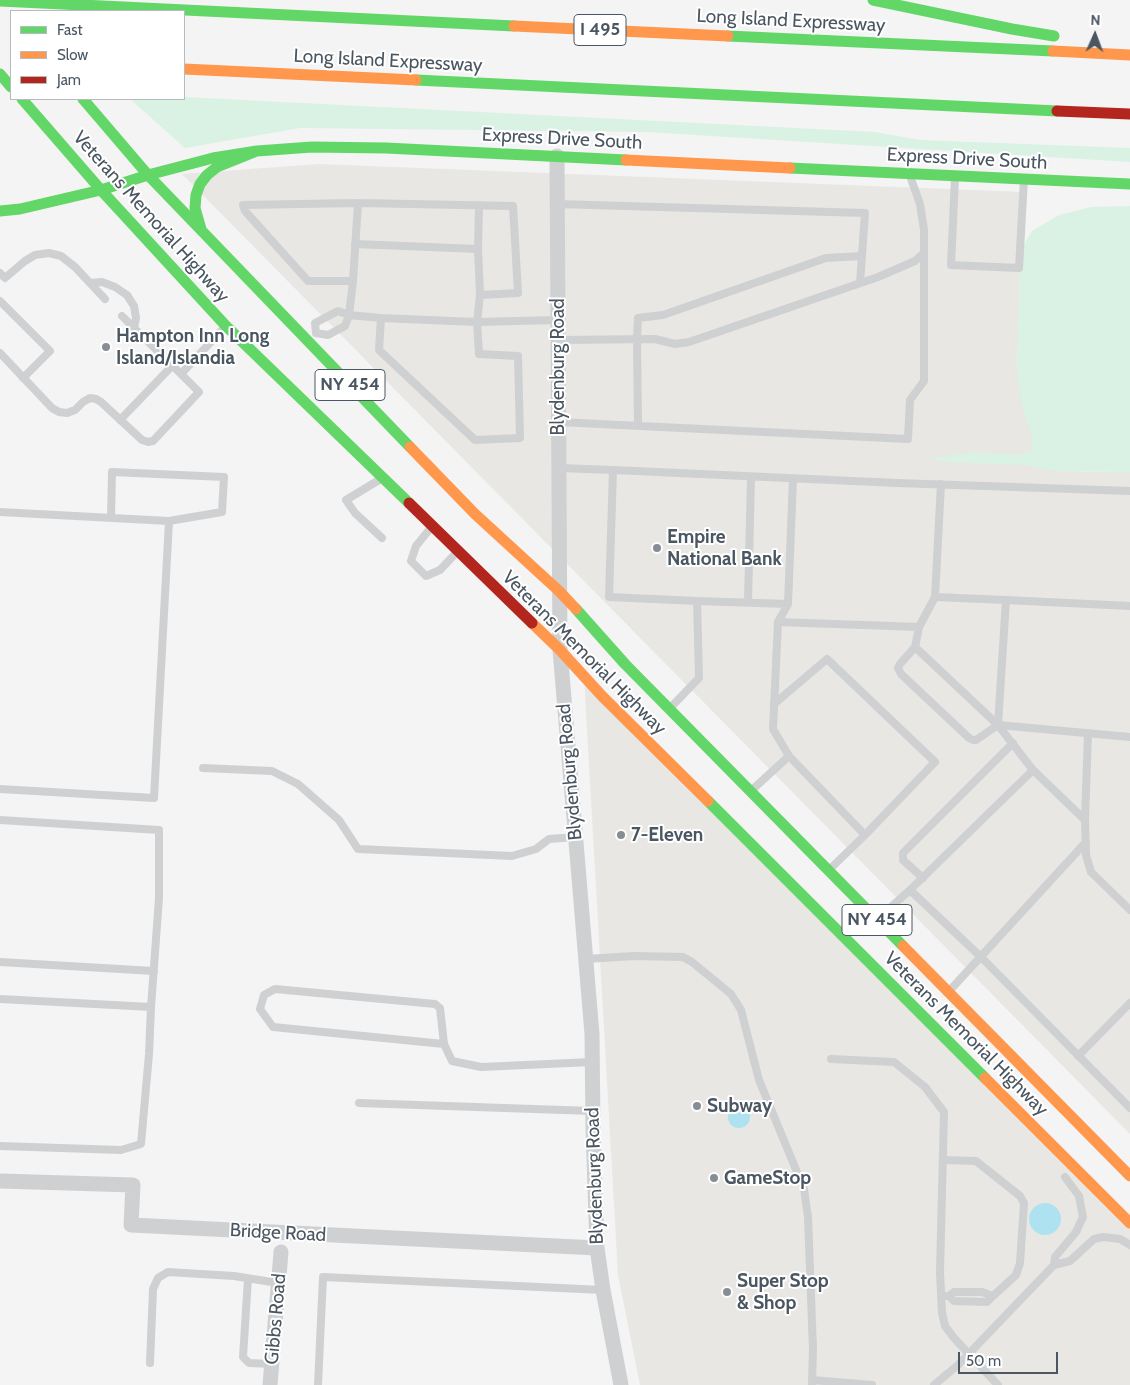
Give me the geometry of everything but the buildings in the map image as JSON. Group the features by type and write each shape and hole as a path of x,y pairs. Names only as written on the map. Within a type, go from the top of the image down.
{"main road":[{"path":"873,0 1012,29 1065,37"},
{"path":"0,1 10,14"},
{"name":"Long Island Expressway","path":"0,1 1130,54"},
{"name":"Long Island Expressway","path":"185,69 1130,114"},
{"path":"0,74 10,86"},
{"name":"Veterans Memorial Highway","path":"23,100 101,190 226,326 560,650 602,696 1130,1223"},
{"name":"Veterans Memorial Highway","path":"84,100 148,175 312,337 476,514 559,591 625,664 1130,1176"},
{"name":"Express Drive South","path":"0,211 101,190 148,175 213,158 257,151 312,146 1130,184"},
{"path":"201,229 195,208 196,195 200,184 207,174 216,167 257,151"}],"street":[{"name":"Blydenburg Road","path":"557,156 560,650 592,1034 592,1111 597,1248 621,1385"},
{"name":"Bridge Road","path":"0,1181 132,1185 131,1225 597,1248"},
{"name":"Gibbs Road","path":"270,1385 281,1252"}],"lane":[{"path":"558,422 908,439 910,400 924,381 924,230 920,204 909,174"},
{"path":"955,176 951,265 1019,268 1024,179"},
{"path":"358,203 349,315 345,326 328,335 312,337 315,323 338,311 349,315 381,318 477,322 558,320"},
{"path":"353,281 308,281 246,211 243,205 358,203 513,206 518,293 480,295"},
{"path":"557,204 865,213 860,283"},
{"path":"381,318 379,350 475,440 520,438 518,356 479,354 477,322 480,295 479,205"},
{"path":"356,244 478,249"},
{"path":"2,278 35,255 49,253 62,256 76,267 105,299"},
{"path":"558,340 655,339 675,344 689,342 860,283 915,261 924,253"},
{"path":"638,425 636,339 638,318 663,315 826,258 862,256"},
{"path":"90,283 102,282 115,286 127,295 134,306 136,318 134,328"},
{"path":"0,301 50,351 23,378"},
{"path":"0,353 52,408 59,412 67,413 75,410 90,398 96,399 142,440 153,441 199,392 122,316"},
{"path":"181,374 226,326"},
{"path":"120,420 172,366"},
{"path":"559,468 793,479 1130,491"},
{"path":"613,470 609,597 788,604"},
{"path":"0,512 111,518 169,521 222,512 224,477 112,472 111,518"},
{"path":"748,602 751,477"},
{"path":"382,478 346,500 355,513 382,538"},
{"path":"793,479 788,604 778,622 773,729 789,756 865,835"},
{"path":"941,484 935,597 919,627 915,647 898,668 901,674 973,740 976,740 998,725 1130,736"},
{"path":"0,789 154,798 169,521"},
{"path":"432,526 416,546 411,561 426,576 440,570 458,551"},
{"path":"935,597 1130,606"},
{"path":"998,725 1006,600"},
{"path":"669,709 699,678 697,601"},
{"path":"778,622 919,627"},
{"path":"915,647 998,725 1033,770 1086,820"},
{"path":"774,704 827,659 935,762 828,871"},
{"path":"1088,733 1086,855 1091,872 1130,910"},
{"path":"923,878 903,860 903,853 1013,743"},
{"path":"750,792 789,756"},
{"path":"203,768 272,771 298,784 339,820 358,849 512,856 536,850 549,839 576,837"},
{"path":"877,920 923,878 1033,770"},
{"path":"0,820 159,830 159,898 151,1007 150,1054 141,1144 121,1150 0,1146"},
{"path":"947,992 1086,842"},
{"path":"910,890 980,957 1130,1108"},
{"path":"586,959 634,956 682,957 692,962 731,994 741,1010 759,1080 804,1189 808,1217 813,1349 812,1382 872,1385"},
{"path":"0,962 154,971"},
{"path":"444,1044 273,1027 260,1010 264,995 275,989 435,1004 440,1008 444,1044 452,1061 481,1067 592,1062"},
{"path":"0,999 151,1007"},
{"path":"1078,1056 1130,1003"},
{"path":"831,1059 894,1062 924,1087 944,1112 940,1272 946,1296 942,1313 945,1326 954,1338 998,1385"},
{"path":"980,1072 999,1106"},
{"path":"359,1103 592,1111"},
{"path":"943,1160 976,1161 1020,1196 1024,1203 1020,1263 1016,1275 993,1296 982,1292 954,1292 946,1296"},
{"path":"1054,1265 1055,1257 1076,1232 1084,1217 1079,1196 1062,1173"},
{"path":"934,1385 969,1354 1054,1265 1070,1261 1094,1239 1102,1237 1120,1239 1130,1245"},
{"path":"150,1362 153,1289 158,1278 168,1272 234,1276 278,1283"},
{"path":"318,1385 323,1277 603,1290"},
{"path":"248,1279 243,1357 249,1363 272,1364"}],"shaded area":[{"path":"319,164 1023,192 1017,370 1055,471 1130,472 1130,1134 182,174"},
{"path":"584,676 1130,1222 1130,1385 640,1385 618,1275"}],"green space":[{"path":"185,97 875,132 920,140 1130,148 1130,162 647,132 300,128 185,148 131,100 185,100"},
{"path":"1130,206 1130,472 1055,471 1025,465 947,462 929,459 974,452 1018,455 1032,449 1032,436 1023,411 1017,370 1020,264 1024,245 1032,231 1059,215 1091,207"}],"water":[{"path":"739,1106 747,1109 750,1117 747,1125 739,1128 731,1125 728,1117 731,1109"},
{"path":"1045,1203 1051,1204 1056,1208 1060,1213 1060,1225 1056,1230 1051,1234 1045,1235 1039,1234 1034,1230 1030,1225 1029,1219 1030,1213 1034,1208 1039,1204"}],"traffic: fast":[{"path":"873,0 1054,36"},
{"path":"0,1 514,26"},
{"path":"728,36 1053,51"},
{"path":"0,74 10,86"},
{"path":"416,80 1057,111"},
{"path":"23,100 101,190 226,326 409,503"},
{"path":"84,100 148,175 410,447"},
{"path":"0,211 20,209 101,190 148,175 213,158 257,151 312,147 386,148 626,160"},
{"path":"201,229 195,208 196,195 200,184 217,167 257,151"},
{"path":"790,168 1130,184"},
{"path":"576,609 625,664 903,946"},
{"path":"708,801 985,1078"}],"traffic: slow":[{"path":"514,26 728,36"},
{"path":"1053,51 1130,55"},
{"path":"185,69 416,80"},
{"path":"626,160 790,168"},
{"path":"410,447 475,514 576,609"},
{"path":"532,623 560,650 602,696 708,801"},
{"path":"903,946 1130,1176"},
{"path":"985,1078 1130,1223"}],"traffic: jam":[{"path":"1057,111 1130,114"},
{"path":"409,503 532,623"}],"place":[{"name":"Hampton Inn Long Island/Islandia","path":"106,347"},
{"name":"Empire National Bank","path":"657,548"},
{"name":"7-Eleven","path":"621,835"},
{"name":"Subway","path":"697,1106"},
{"name":"GameStop","path":"714,1178"},
{"name":"Super Stop & Shop","path":"727,1292"}]}
